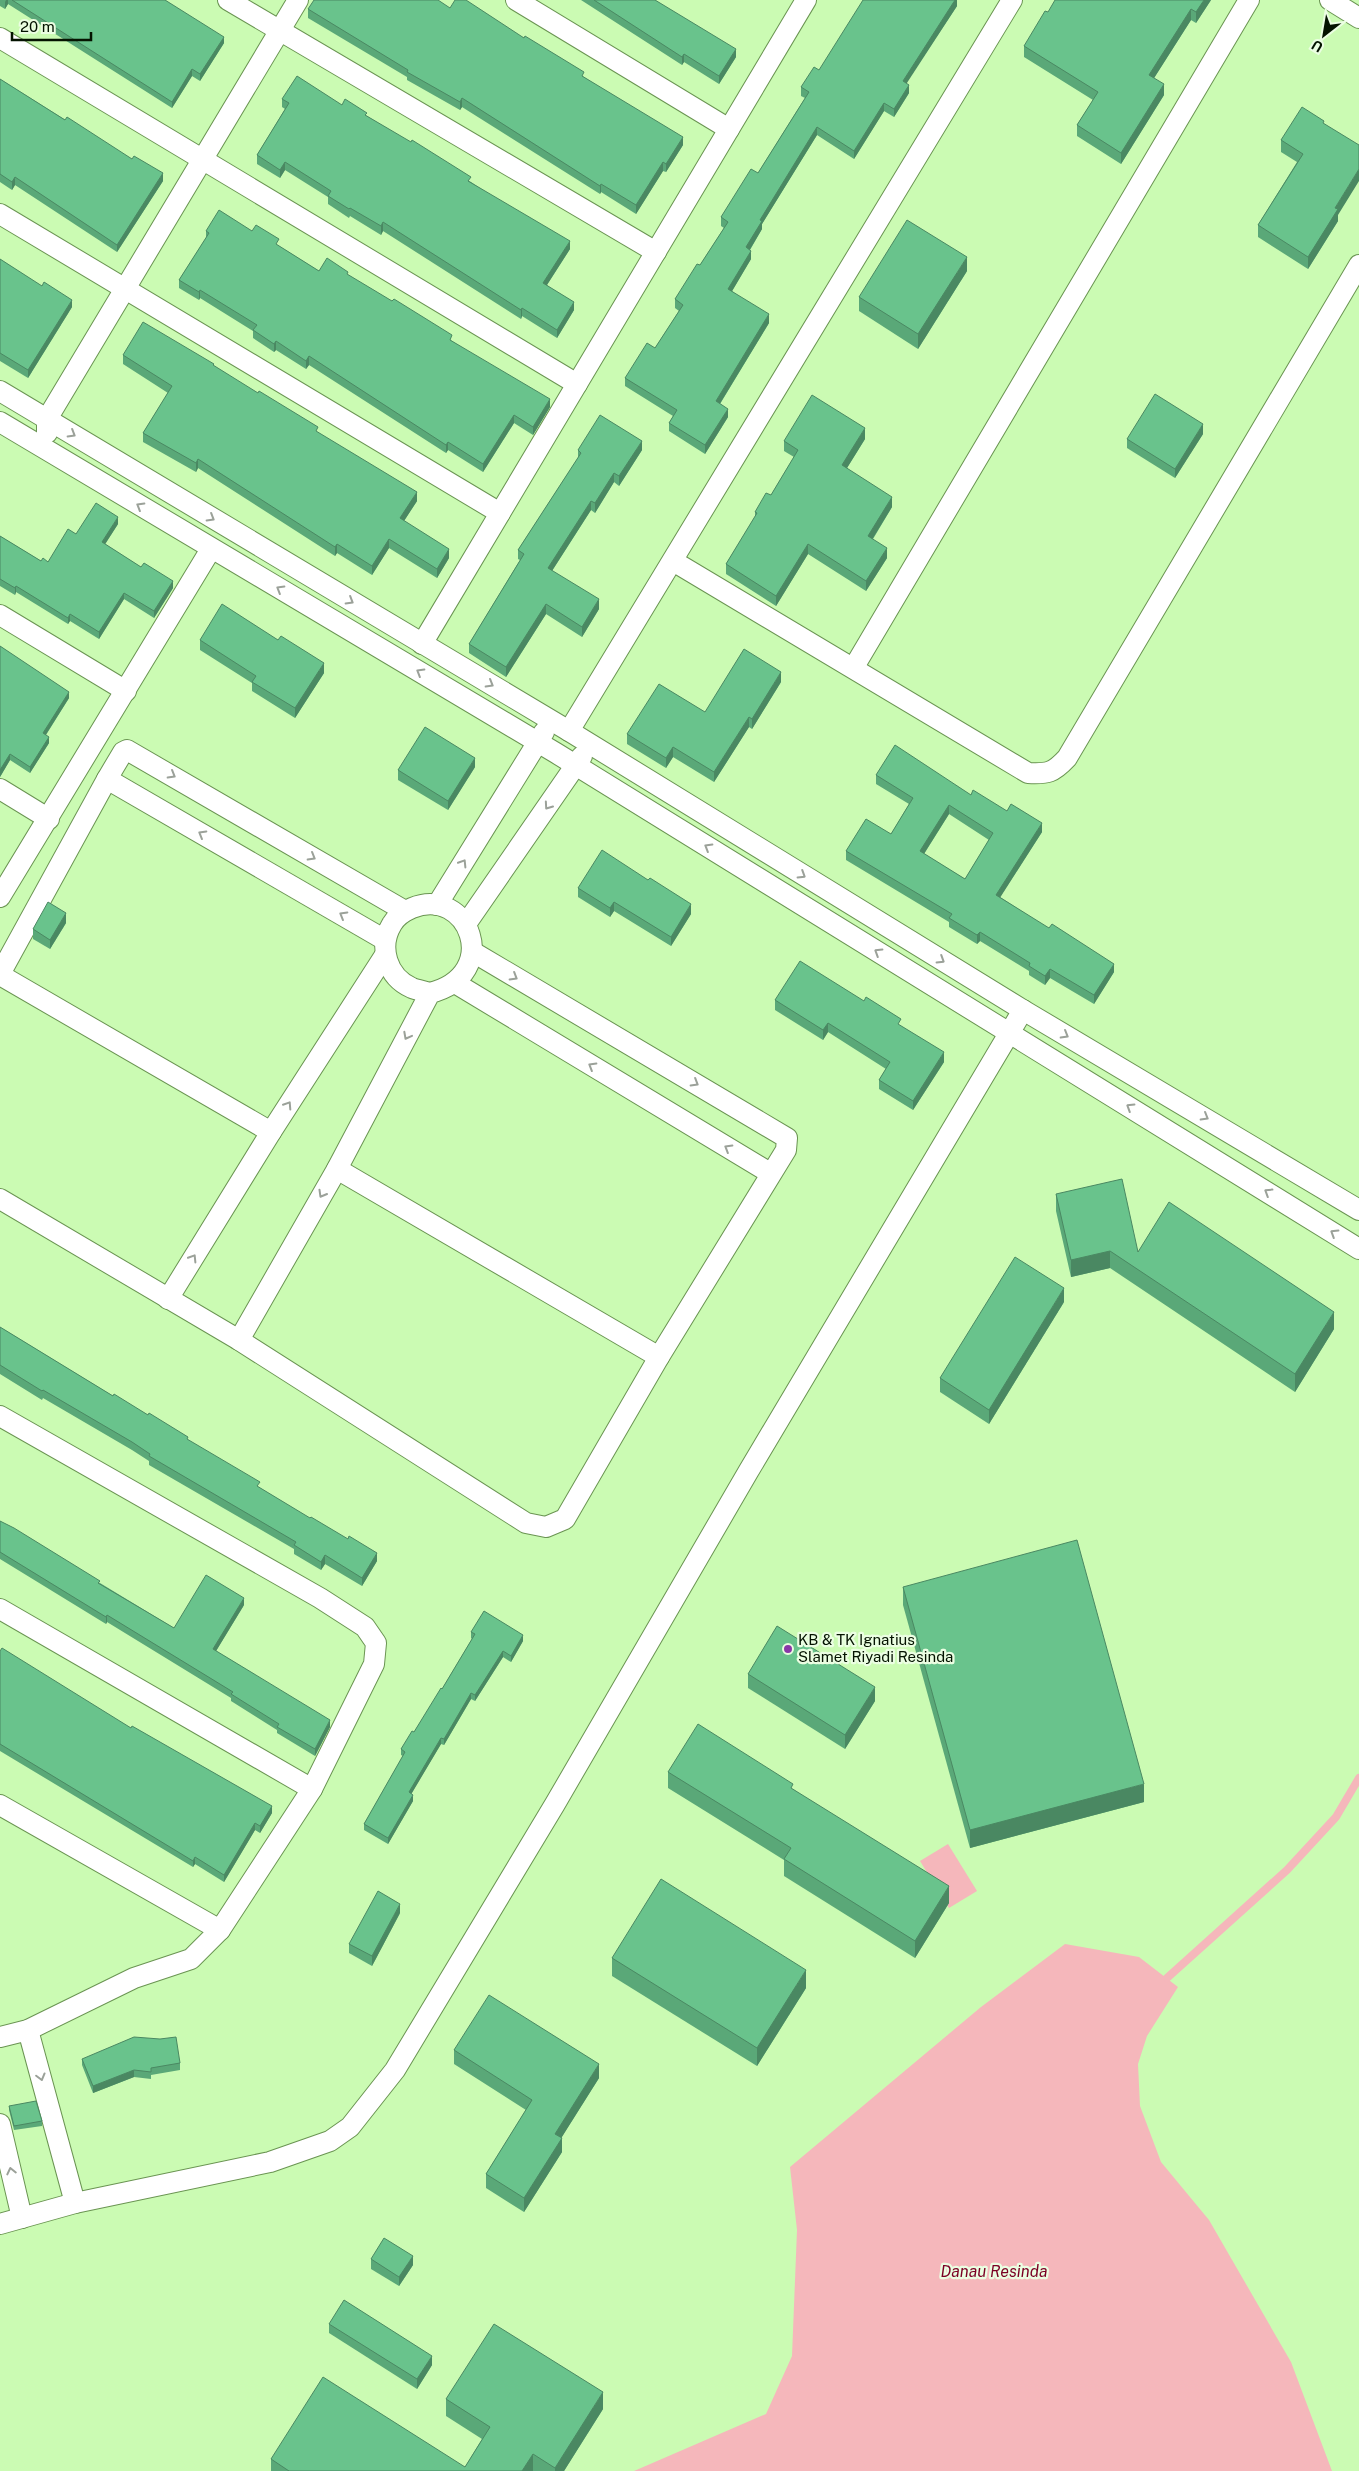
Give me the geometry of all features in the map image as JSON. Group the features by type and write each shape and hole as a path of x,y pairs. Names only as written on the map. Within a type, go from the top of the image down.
{"street":[{"path":"228,0 656,252"},
{"path":"47,450 47,419 298,0"},
{"path":"516,0 729,129"},
{"path":"422,644 806,0"},
{"path":"569,731 1012,0"},
{"path":"854,668 1249,0"},
{"path":"1330,0 1359,18"},
{"path":"0,38 577,384"},
{"path":"0,214 500,514"},
{"path":"672,561 1028,773 1045,774 1055,771 1067,758 1359,265"},
{"path":"0,391 591,744 1023,1010 1326,1188 1359,1210"},
{"path":"0,422 538,742 1359,1249"},
{"path":"0,897 211,549"},
{"path":"0,615 126,692"},
{"path":"437,905 551,720"},
{"path":"466,924 591,744"},
{"path":"271,1132 0,975 123,752 130,750 404,911"},
{"path":"107,779 385,948 390,969 400,981 412,988 430,993 454,983 467,970 472,952 472,938 466,924 458,915 437,905 420,904 404,911 392,923 385,948 168,1299"},
{"path":"0,789 49,819"},
{"path":"0,1199 240,1340 526,1523 546,1527 565,1519 659,1357 770,1173 786,1150 787,1138 472,952"},
{"path":"454,983 770,1173"},
{"path":"240,1340 337,1169 430,993"},
{"path":"0,2224 75,2202 270,2162 330,2141 350,2127 395,2070 555,1804 748,1472 1023,1010"},
{"path":"337,1169 659,1357"},
{"path":"0,1416 320,1598 365,1627 376,1643 374,1664 312,1790 220,1930 191,1959 134,1978 28,2030 0,2037"},
{"path":"0,1609 312,1790"},
{"path":"0,1805 220,1930"},
{"path":"28,2030 75,2202"},
{"path":"0,2124 22,2218"}],"water":[{"path":"948,1844 977,1891 949,1908 920,1861"},
{"name":"Danau Resinda","path":"1065,1944 1139,1957 1178,1987 1147,2036 1138,2064 1140,2106 1161,2162 1209,2220 1291,2362 1332,2471 634,2471 766,2414 792,2356 797,2230 790,2167 981,2007"}],"building":[{"path":"12,0 165,0 224,37 200,74 192,69 172,102"},
{"path":"314,0 438,0 450,8 455,0 466,0 524,38 525,36 584,72 582,76 683,137 666,164 663,162 636,205 601,184 600,186 462,98 460,102 407,72 408,70 308,9"},
{"path":"594,0 655,0 736,49 719,76 684,54 682,57"},
{"path":"863,0 955,0 903,81 909,85 894,109 884,103 854,151 817,127 760,220 762,221 746,247 751,251 728,289 769,314 716,401 728,409 705,445 669,423 677,410 625,378 647,343 655,348 683,305 675,299 697,264 700,265 728,222 721,217 751,169 758,173 809,92 801,87 814,67 819,70"},
{"path":"1055,0 1204,0 1196,12 1191,9 1149,75 1164,84 1121,153 1077,125 1098,92 1024,46 1045,11 1048,12"},
{"path":"297,76 342,105 345,99 367,113 365,115 411,142 412,140 471,177 468,181 570,241 543,283 574,302 557,330 522,308 521,310 383,222 381,226 349,209 328,196 331,191 285,162 280,170 257,155 289,103 282,99"},
{"path":"0,79 65,120 67,117 132,159 134,156 163,173 117,245 15,177 12,182 0,174"},
{"path":"1302,107 1324,121 1323,123 1359,145 1359,169 1335,208 1338,209 1308,257 1258,225 1303,154 1281,140"},
{"path":"219,210 252,231 256,225 279,239 276,244 319,271 327,258 348,272 347,274 392,301 394,299 452,335 450,340 550,399 533,427 514,415 483,464 448,442 446,445 309,356 306,361 276,341 274,344 253,330 257,325 200,290 199,292 179,280 209,233 206,231"},
{"path":"907,220 967,257 918,334 859,297"},
{"path":"0,259 42,286 44,282 72,300 28,370 0,353"},
{"path":"143,322 214,364 258,393 259,391 318,427 316,431 417,492 400,518 449,549 437,569 389,539 372,566 337,544 335,547 198,459 196,463 143,433 172,386 123,355"},
{"path":"1155,394 1203,424 1175,469 1127,439"},
{"path":"812,395 865,428 842,465 892,497 868,536 887,548 866,581 808,544 776,596 726,564 757,513 755,512 766,493 771,495 798,450 784,441"},
{"path":"600,415 642,441 619,476 614,473 595,503 591,501 548,568 599,599 582,627 546,604 506,667 469,644 524,554 518,550 581,453 578,450"},
{"path":"96,503 118,517 102,542 141,567 144,563 173,581 154,611 124,593 99,632 70,614 68,618 16,586 15,588 0,579 0,536 41,561 43,558 48,562 68,529 76,534"},
{"path":"222,604 278,640 281,636 324,663 295,708 252,682 256,676 200,640"},
{"path":"0,646 69,692 43,733 49,737 30,767 10,754 0,770"},
{"path":"744,649 781,672 752,719 749,717 714,772 673,747 666,758 627,734 659,684 705,712"},
{"path":"425,727 475,758 448,801 398,770"},
{"path":"895,745 971,795 973,790 1007,811 1011,804 1042,823 996,895 1049,928 1052,924 1114,964 1094,995 1050,969 1045,976 1029,966 1030,963 980,932 977,935 949,918 952,914 846,851 866,819 891,834 913,798 876,775","holes":["949,805 993,833 965,879 920,851"]},
{"path":"602,850 648,880 650,878 691,904 671,937 614,902 610,908 578,888"},
{"path":"48,902 66,913 50,940 33,929"},
{"path":"800,961 864,1001 866,997 901,1019 898,1024 944,1052 913,1101 879,1080 890,1062 828,1023 823,1030 775,1000"},
{"path":"1122,1179 1138,1252 1169,1202 1334,1312 1295,1374 1110,1251 1071,1260 1056,1194"},
{"path":"1015,1257 1064,1288 989,1410 940,1378"},
{"path":"0,1327 113,1396 114,1394 148,1415 149,1413 188,1437 187,1439 260,1482 257,1486 310,1518 348,1539 349,1536 377,1553 362,1578 325,1555 321,1562 294,1545 296,1542 149,1456 150,1454 132,1442 0,1365"},
{"path":"0,1521 174,1628 206,1575 244,1598 213,1649 330,1720 315,1749 277,1727 279,1724 231,1694 233,1692 0,1552"},
{"path":"1077,1540 1144,1784 970,1830 903,1587"},
{"path":"484,1611 523,1635 511,1656 503,1651 475,1695 471,1693 444,1739 441,1738 409,1792 413,1795 388,1838 364,1824 405,1752 401,1749 442,1689 475,1634 471,1632"},
{"path":"777,1626 875,1687 845,1735 748,1674"},
{"path":"2,1648 131,1728 132,1726 272,1806 260,1826 255,1823 224,1875 195,1857 193,1861 0,1744 0,1651"},
{"path":"698,1724 793,1784 791,1788 949,1886 915,1941 784,1859 791,1848 668,1772"},
{"path":"661,1879 806,1970 757,2048 612,1958"},
{"path":"378,1891 400,1904 372,1956 349,1944"},
{"path":"489,1995 599,2064 555,2134 562,2138 524,2198 486,2174 532,2100 454,2050"},
{"path":"134,2037 160,2039 176,2037 180,2063 151,2068 151,2072 134,2070 93,2086 82,2059"},
{"path":"36,2101 42,2121 14,2126 9,2106"},
{"path":"384,2238 413,2256 399,2277 371,2259"},
{"path":"344,2300 432,2356 417,2379 329,2324"},
{"path":"494,2324 603,2392 555,2468 533,2454 522,2471 289,2471 271,2459 323,2377 465,2467 490,2427 446,2399"}],"waterway":[{"path":"1167,1978 1287,1870 1336,1817 1359,1778"}],"place":[{"name":"KB & TK Ignatius Slamet Riyadi Resinda","path":"788,1649"}]}
